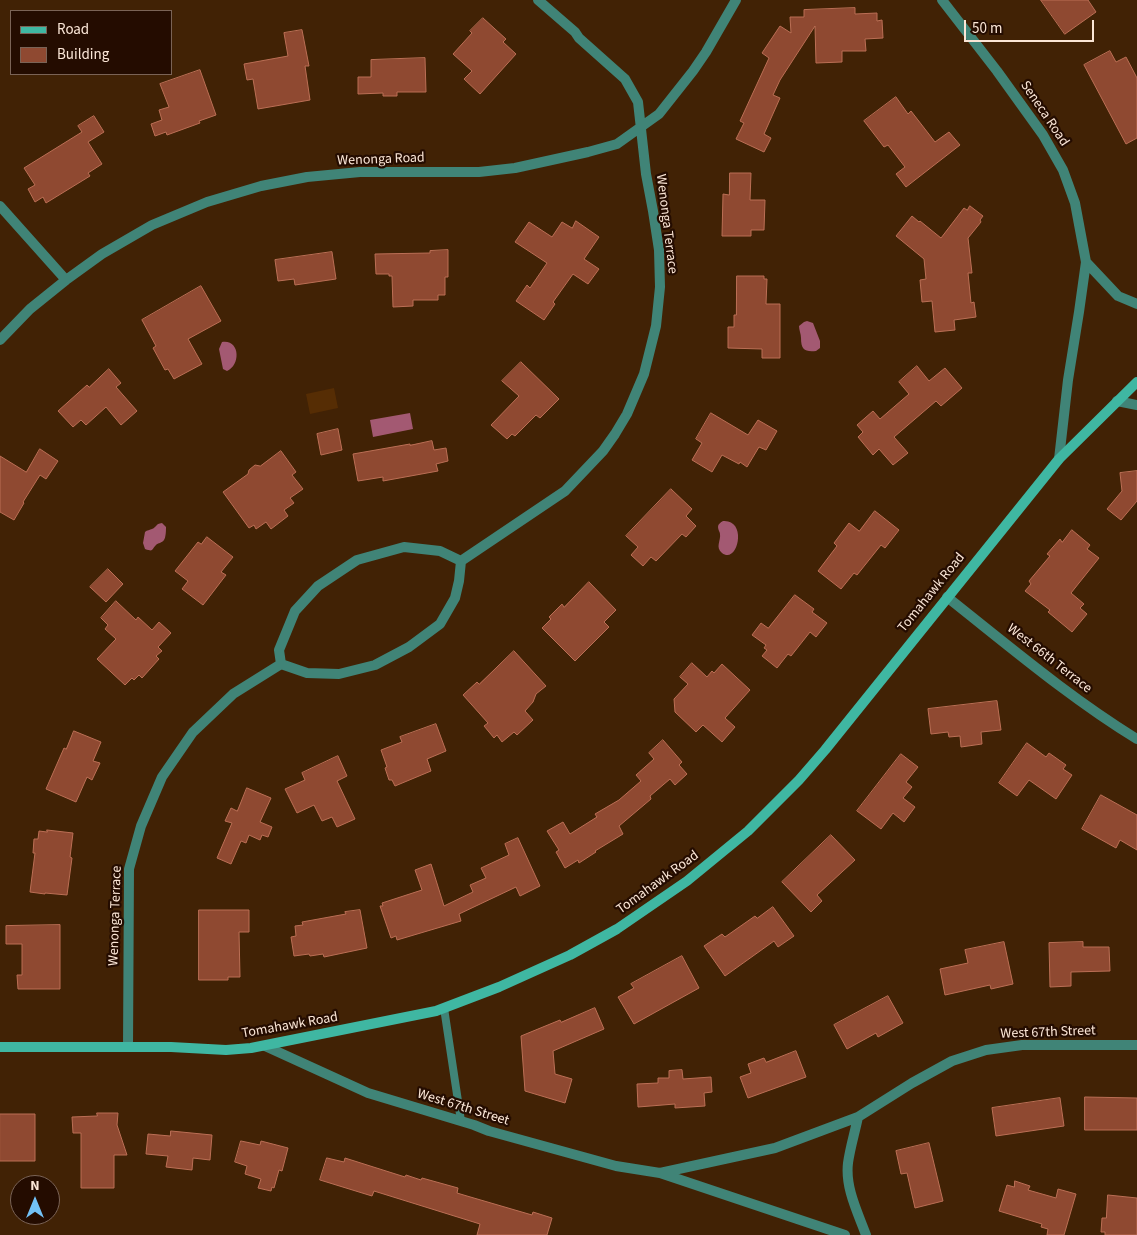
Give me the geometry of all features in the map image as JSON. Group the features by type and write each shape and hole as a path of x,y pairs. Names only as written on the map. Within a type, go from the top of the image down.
{"street":[{"name":"Wenonga Terrace","path":"460,561 564,491 603,451 626,414 644,374 656,326 660,287 658,250 646,174 638,102 625,79 538,0"},
{"name":"Wenonga Road","path":"0,340 30,309 102,254 152,225 207,202 261,186 306,177 360,172 479,172 515,168 618,144 659,114 706,52 736,0"},
{"name":"Seneca Road","path":"942,0 998,71 1044,135 1063,170 1075,203 1086,262 1068,380 1059,459"},
{"path":"0,206 66,280"},
{"path":"1086,262 1118,296 1137,304"},
{"name":"Tomahawk Road","path":"0,1047 226,1050 265,1046 436,1011 499,987 570,955 617,929 687,881 748,831 799,780 1059,459 1137,382"},
{"path":"1116,401 1137,405"},
{"path":"404,546 440,552 460,561 459,581 455,598 440,624 409,647 375,665 339,674 306,672 281,664 279,650 295,611 318,586 357,560 404,546"},
{"name":"West 66th Terrace","path":"947,596 1056,683 1108,721 1137,739"},
{"name":"Wenonga Terrace","path":"128,1048 129,869 141,826 162,777 193,732 233,694 281,664"},
{"name":"West 67th Street","path":"660,1173 775,1148 858,1117 898,1091 952,1061 986,1050 1022,1045 1137,1045"},
{"name":"West 67th Street","path":"265,1046 368,1093 489,1131 616,1166 660,1173 845,1235"},
{"path":"858,1117 848,1164 848,1179 851,1195 866,1235"}],"lane":[{"path":"444,1008 460,1121"}],"shaded area":[{"path":"807,321 813,323 820,341 820,348 816,351 806,350 802,345 799,326"},
{"path":"222,342 232,344 236,353 235,364 227,371 223,369 219,349"},
{"path":"334,388 338,408 310,414 306,394"},
{"path":"410,413 413,429 373,437 370,420"},
{"path":"723,521 731,522 736,527 738,533 736,548 728,555 720,551 719,546 720,533 718,526"},
{"path":"162,523 166,527 164,540 152,550 145,549 143,543 145,532"}],"building":[{"path":"1041,0 1088,0 1096,12 1065,34"},
{"path":"855,8 855,14 877,13 877,21 882,20 883,38 865,39 866,51 842,51 842,62 816,63 815,26 780,80 773,95 780,98 764,134 771,138 764,152 736,139 744,123 740,121 769,58 762,53 780,26 791,33 790,17 804,17 804,10"},
{"path":"483,18 506,39 503,42 516,54 480,94 464,79 472,71 453,54 472,33 470,31"},
{"path":"302,30 309,66 305,66 310,100 258,109 253,79 247,80 244,64 288,56 284,33"},
{"path":"1110,51 1116,62 1126,57 1137,78 1137,138 1126,144 1084,65"},
{"path":"425,58 426,92 397,92 397,96 383,96 383,93 358,94 358,77 371,77 371,60"},
{"path":"200,70 216,115 167,135 166,132 155,136 151,124 162,120 159,110 169,107 160,84"},
{"path":"896,97 908,114 911,111 935,142 949,132 960,145 906,187 896,174 905,167 888,145 884,147 864,121"},
{"path":"94,116 104,132 88,142 102,164 88,173 90,176 46,203 43,197 35,202 28,189 35,185 24,168 82,132 78,126"},
{"path":"730,173 751,173 750,200 765,200 764,230 751,230 751,236 722,236 723,194 729,195"},
{"path":"970,206 983,216 980,220 981,222 968,238 972,273 968,273 971,303 974,302 976,317 954,320 955,330 935,332 932,301 922,302 920,280 926,279 924,259 896,236 912,216 941,238 964,208 967,210"},
{"path":"576,221 599,237 584,259 599,269 588,284 573,274 553,302 555,304 544,320 516,301 527,285 530,288 547,263 515,242 529,222 552,237 562,222 572,228"},
{"path":"448,250 448,277 445,277 445,295 438,295 438,300 413,300 413,306 393,307 392,276 389,276 389,274 376,274 375,254 430,253 430,251"},
{"path":"332,252 336,279 295,285 294,279 278,281 275,260"},
{"path":"737,276 764,276 764,279 767,279 766,304 780,304 780,358 762,358 762,349 728,348 728,327 734,327 734,315 736,315"},
{"path":"201,286 221,321 188,339 202,364 174,379 168,369 165,370 153,348 156,346 142,320"},
{"path":"521,362 559,399 540,418 536,415 515,436 512,434 507,439 491,425 519,396 502,381"},
{"path":"917,366 929,381 945,368 962,388 941,406 936,401 894,437 908,453 893,465 879,449 873,455 858,437 863,432 857,425 873,411 880,419 909,394 899,382"},
{"path":"109,369 121,383 116,387 137,411 121,425 106,407 86,425 81,420 73,427 58,411 87,385 89,387"},
{"path":"711,413 748,435 758,420 777,431 766,450 759,447 747,467 722,455 712,472 692,460 702,443 696,439"},
{"path":"338,429 342,450 321,455 317,434"},
{"path":"432,441 434,450 446,448 448,461 436,464 438,471 383,481 383,477 358,481 353,454"},
{"path":"40,449 58,461 46,479 40,475 14,520 0,512 0,456 26,472"},
{"path":"281,451 296,472 292,475 303,489 290,498 294,503 284,510 288,516 271,529 266,522 256,529 254,525 249,528 223,492 248,474 249,470 255,465 260,466"},
{"path":"1137,471 1137,501 1121,520 1107,509 1122,491 1120,473"},
{"path":"671,489 692,509 686,516 696,526 686,537 682,534 656,561 651,557 643,566 631,555 638,547 626,536"},
{"path":"875,511 899,530 885,548 881,545 857,575 854,573 841,589 818,571 837,546 834,543 849,523 859,531"},
{"path":"1072,530 1090,545 1087,549 1099,558 1071,593 1084,604 1080,608 1087,614 1072,632 1048,612 1050,610 1025,591 1031,584 1029,581 1050,556 1047,554 1060,539 1062,542"},
{"path":"207,537 233,557 221,572 226,575 203,605 182,589 188,581 175,571 198,542 201,544"},
{"path":"108,569 123,584 106,602 90,587"},
{"path":"589,582 616,610 604,622 609,627 575,661 542,628 551,619 549,617 562,604 564,607"},
{"path":"795,595 814,609 812,612 827,623 816,637 810,632 791,656 788,654 777,668 762,656 767,650 764,648 766,645 752,635 761,623 768,628"},
{"path":"116,601 136,620 138,617 152,630 159,622 171,633 158,647 162,651 156,656 159,659 142,678 139,675 134,680 132,678 125,685 97,659 116,639 105,629 108,625 101,618"},
{"path":"514,651 546,686 536,694 533,702 525,711 533,720 517,735 514,732 502,742 497,735 494,738 484,726 488,723 463,695 477,682 479,684"},
{"path":"692,663 707,677 712,671 714,673 722,664 750,690 725,718 735,727 722,742 703,725 696,732 675,712 674,699 688,684 680,677"},
{"path":"997,701 1001,730 981,732 982,744 961,747 960,736 949,737 948,732 931,734 928,709"},
{"path":"436,724 446,751 427,759 431,771 395,786 392,780 389,780 381,750 402,742 400,737"},
{"path":"74,731 101,742 93,761 100,763 92,780 87,777 76,802 46,789 64,748 66,749"},
{"path":"663,740 682,762 679,765 687,774 675,785 670,779 650,796 651,799 619,826 623,834 579,863 578,860 565,868 556,852 559,850 547,831 563,822 570,834 597,817 595,814 619,800 641,781 636,775 654,759 649,753"},
{"path":"1027,743 1046,757 1049,753 1066,765 1063,769 1072,775 1056,799 1029,780 1017,796 999,783"},
{"path":"901,754 918,767 906,782 912,787 903,798 915,807 904,822 893,813 881,829 857,811"},
{"path":"338,756 347,776 337,781 355,819 337,827 332,817 322,821 314,805 297,813 285,789 305,780 302,773"},
{"path":"247,788 271,798 260,822 272,827 268,837 262,835 260,840 249,835 246,843 241,841 231,864 217,858 232,823 225,821 231,808 237,811"},
{"path":"1101,795 1137,815 1137,850 1120,840 1116,848 1082,829"},
{"path":"47,830 73,833 67,895 30,892 35,853 33,853 34,839 38,839 39,831 47,832"},
{"path":"831,835 855,860 817,895 822,901 811,912 782,882"},
{"path":"518,838 540,886 520,896 516,887 459,914 461,921 397,940 396,936 391,938 380,906 383,906 382,903 422,890 415,870 431,864 444,906 473,892 470,885 486,878 481,868 509,855 505,844"},
{"path":"773,907 794,936 778,947 774,941 725,976 704,946 722,934 725,937 755,916 757,918"},
{"path":"199,910 249,910 249,932 239,932 240,977 228,977 228,980 199,980"},
{"path":"360,910 367,948 324,957 323,954 294,956 291,937 296,936 295,926 303,925 302,922"},
{"path":"60,925 60,989 18,989 17,975 22,975 22,944 6,944 6,926"},
{"path":"1004,942 1013,984 991,989 990,985 945,995 940,969 968,963 965,950"},
{"path":"1083,942 1083,947 1109,947 1110,971 1071,972 1071,986 1050,987 1049,943"},
{"path":"682,956 699,988 634,1024 618,997 634,988 631,984"},
{"path":"888,996 903,1023 878,1037 876,1033 847,1049 834,1025"},
{"path":"595,1008 604,1029 553,1051 555,1074 572,1079 565,1103 525,1091 521,1036"},
{"path":"796,1051 806,1077 748,1098 740,1077 751,1073 748,1064 764,1058 766,1062"},
{"path":"682,1070 683,1079 711,1077 712,1092 704,1093 705,1106 675,1108 675,1104 638,1107 637,1084 658,1083 658,1078 669,1078 669,1071"},
{"path":"1085,1097 1137,1098 1137,1130 1085,1130"},
{"path":"1060,1098 1064,1126 996,1136 992,1108"},
{"path":"97,1113 118,1113 117,1125 127,1155 114,1155 114,1188 81,1188 81,1133 73,1133 72,1117 97,1116"},
{"path":"0,1114 35,1114 35,1161 0,1161"},
{"path":"171,1131 212,1135 210,1160 193,1158 192,1170 166,1167 168,1156 146,1154 148,1134 170,1136"},
{"path":"241,1141 260,1145 261,1141 288,1148 282,1171 279,1170 274,1188 272,1187 271,1191 258,1188 261,1179 245,1174 247,1166 235,1162"},
{"path":"929,1143 943,1201 915,1208 907,1173 901,1174 896,1151"},
{"path":"327,1158 344,1162 345,1158 405,1177 406,1175 421,1180 422,1178 458,1188 457,1193 532,1215 533,1212 552,1218 547,1235 477,1235 480,1224 374,1191 372,1196 320,1180"},
{"path":"1015,1181 1030,1186 1028,1190 1056,1198 1058,1189 1076,1194 1064,1235 1047,1235 1048,1229 1041,1227 1042,1224 999,1211 1007,1185 1014,1187"},
{"path":"1108,1195 1137,1198 1137,1235 1105,1235 1105,1232 1101,1232 1102,1218 1106,1218"}]}
